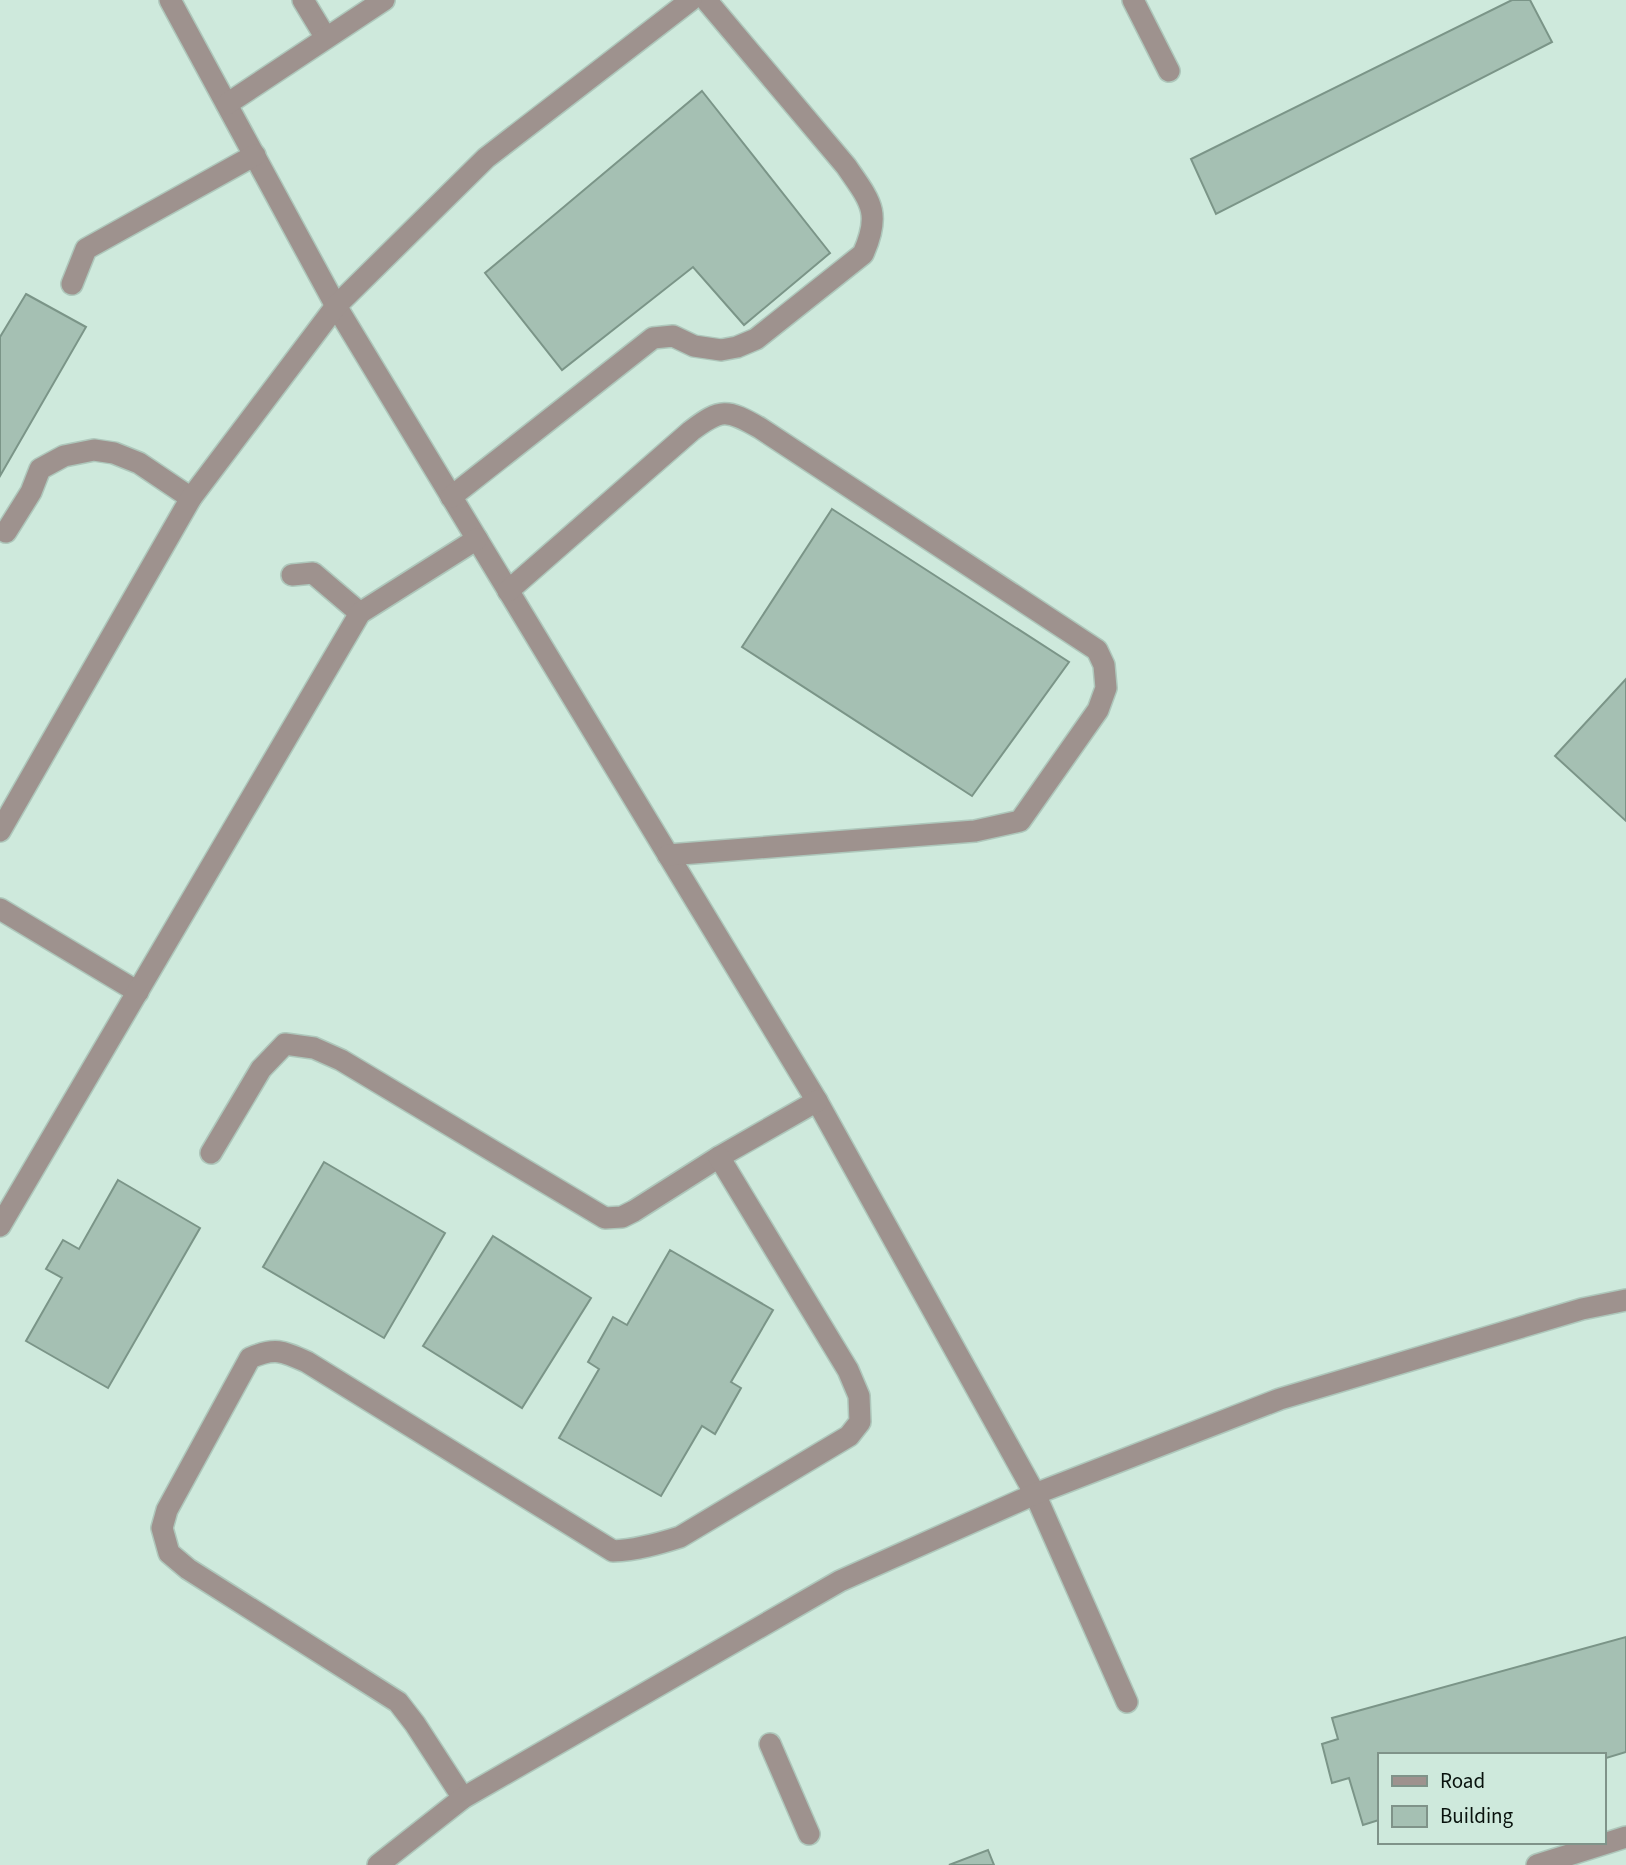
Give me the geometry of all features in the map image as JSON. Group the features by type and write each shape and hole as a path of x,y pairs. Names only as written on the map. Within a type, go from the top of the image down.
{"lane":[{"path":"170,0 336,306 817,1101 1035,1494 1127,1702"},
{"path":"303,0 326,38"},
{"path":"227,103 384,0"},
{"path":"0,831 191,498 336,306 486,158 691,0"},
{"path":"451,496 653,338 673,337 694,346 721,350 737,347 756,339 863,254 872,235 873,213 864,192 846,166 706,0"},
{"path":"1133,0 1169,71"},
{"path":"72,284 86,249 255,155"},
{"path":"508,591 691,431 710,417 723,413 740,417 768,433 1097,650 1104,665 1106,688 1098,710 1020,821 975,831 668,855"},
{"path":"6,533 31,492 40,469 64,456 94,450 114,453 139,463 191,498"},
{"path":"0,1226 360,612 477,539"},
{"path":"292,575 313,573 360,612"},
{"path":"0,909 138,992"},
{"path":"211,1153 261,1069 285,1044 314,1048 341,1060 605,1218 622,1217 634,1211 719,1157 817,1101"},
{"path":"463,1798 398,1702 188,1569 169,1553 162,1528 167,1510 250,1358 265,1351 283,1352 307,1362 613,1550 650,1546 680,1537 849,1436 860,1422 859,1396 848,1370 719,1157"},
{"path":"378,1865 463,1798 841,1581 1035,1494 1280,1399 1582,1308 1626,1300"},
{"path":"770,1744 809,1834"},
{"path":"1537,1865 1626,1838"}],"building":[{"path":"1512,0 1530,0 1552,42 1216,214 1191,159"},
{"path":"702,91 830,253 744,325 693,267 562,370 485,273"},
{"path":"26,294 86,327 0,476 0,337"},
{"path":"832,509 1069,662 972,796 742,647"},
{"path":"1626,679 1626,821 1555,756"},
{"path":"324,1162 445,1233 384,1338 263,1267"},
{"path":"118,1180 200,1228 108,1388 26,1341 62,1278 46,1269 63,1240 79,1249"},
{"path":"493,1236 591,1298 522,1408 423,1346"},
{"path":"670,1250 773,1310 731,1382 741,1388 715,1434 702,1426 661,1496 559,1438 599,1369 588,1362 613,1317 627,1325"},
{"path":"1626,1637 1626,1752 1605,1758 1605,1753 1378,1753 1378,1820 1363,1825 1349,1778 1332,1783 1322,1744 1338,1739 1332,1718"},
{"path":"988,1850 994,1865 949,1865"}]}
